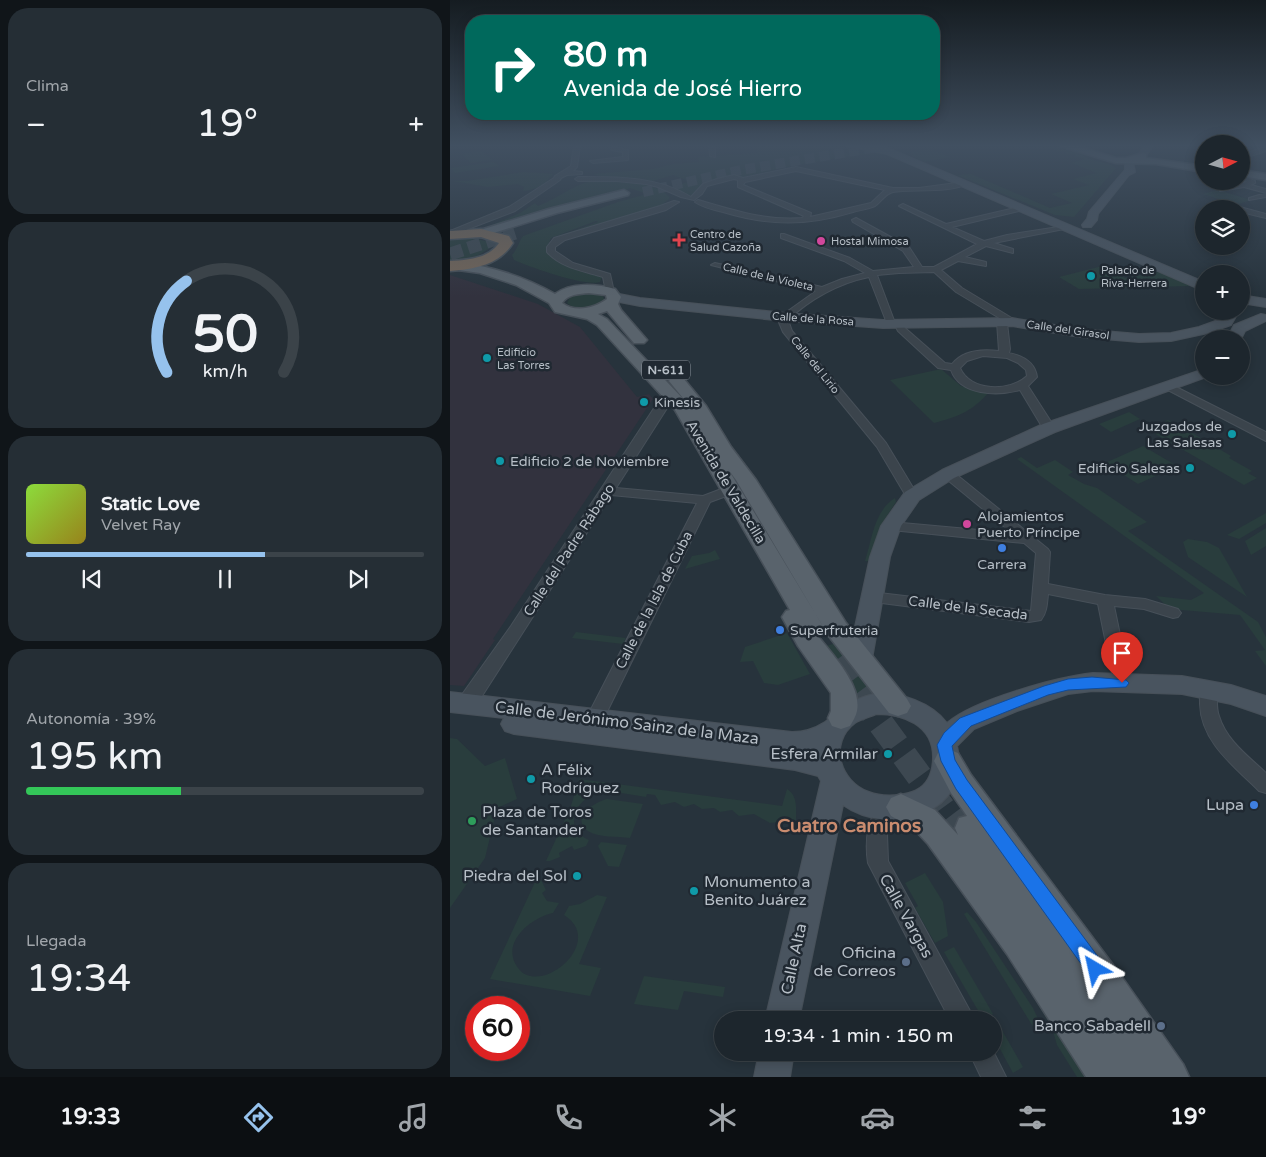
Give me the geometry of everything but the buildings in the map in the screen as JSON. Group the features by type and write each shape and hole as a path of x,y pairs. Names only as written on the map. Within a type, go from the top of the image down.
{"highway":[{"path":"450,235 483,232 508,240"},
{"path":"453,266 476,262 508,240"}],"main road":[{"path":"483,232 553,211 619,196"},
{"path":"545,226 623,196"},
{"path":"578,312 599,309 611,294 592,288 555,284 519,272 503,265 497,260 508,240 623,196"},
{"path":"993,196 1043,217 1074,226 1195,277"},
{"path":"1074,226 1092,220 1093,214 1107,196"},
{"path":"1074,226 1195,283"},
{"path":"453,266 486,270 538,290 556,300 570,292 592,288"},
{"name":"Calle de la Rosa","path":"611,294 640,302 784,317 895,324 1007,322"},
{"name":"Avenida de Valdecilla","path":"611,294 614,311 691,396 721,445 746,480 837,629 898,706"},
{"name":"Avenida de Valdecilla","path":"556,300 557,307 563,310 592,316 602,322 682,408 717,489 818,627 721,445"},
{"path":"1250,300 1266,303"},
{"path":"1250,317 1264,317"},
{"path":"1238,330 1264,317"},
{"name":"Calle del Girasol","path":"1007,322 1138,338 1171,337 1215,326 1227,320"},
{"path":"1171,337 1195,338"},
{"path":"860,659 880,557 891,526 912,496 948,474 1049,428 1195,376"},
{"path":"717,489 807,640 844,692 844,711 827,741 825,755 829,786"},
{"path":"829,786 842,791 864,805 874,808 895,808 915,805 937,789 944,776 949,737 966,722 1008,704 1068,684 1092,682 1182,685 1266,706"},
{"path":"837,724 862,707 874,704 910,709 928,719 944,722 966,722"},
{"name":"Calle de Jerónimo Sainz de la Maza","path":"455,707 595,719 792,743 810,742 837,724"},
{"name":"Calle de Jerónimo Sainz de la Maza","path":"455,707 818,763 829,786"},
{"path":"928,719 938,732 961,784 1107,985 1170,1077"},
{"path":"795,759 816,776 824,790 829,786"},
{"name":"Calle Alta","path":"784,1011 829,786"},
{"path":"895,808 924,819 939,834 1019,942 1108,1077"},
{"path":"1129,1077 966,831 1100,1005 1150,1077"},
{"path":"772,1077 775,1061"}],"street":[{"path":"450,235 512,209 532,196"},
{"path":"483,232 479,226 513,212 537,196"},
{"path":"611,294 606,276 561,260 551,252 551,247 557,240 562,238 691,201 695,196"},
{"path":"761,196 806,218"},
{"path":"663,208 676,199 773,221 806,218 818,219 874,204 882,196"},
{"path":"1251,199 1261,196"},
{"path":"904,206 984,243 1010,251"},
{"path":"945,226 1020,208"},
{"path":"1250,213 1256,215"},
{"path":"1250,217 1266,213"},
{"path":"856,220 906,249 919,269"},
{"path":"784,317 822,290 852,278 919,269 936,270 984,243 1007,237 1074,226"},
{"path":"784,236 844,259 872,274 895,324 942,366 955,368"},
{"path":"956,258 983,264"},
{"name":"Calle de la Violeta","path":"715,265 822,290"},
{"name":"Calle del Girasol","path":"936,270 959,290 1007,322"},
{"name":"Calle del Lirio","path":"784,317 784,324 788,332 882,446 912,496"},
{"path":"1003,354 1007,322"},
{"path":"983,353 1003,354 1018,358 1031,369 1032,377 1022,386 997,390 978,387 958,377 955,368 959,362 971,355 983,353"},
{"path":"1022,386 1030,395 1037,415 1049,428"},
{"path":"1170,386 1266,437"},
{"name":"Calle del Padre Rábago","path":"455,707 476,691 663,405 668,393"},
{"path":"948,474 1043,552 1041,588 1106,606 1145,604 1173,613"},
{"path":"607,491 717,489"},
{"name":"Calle de la Isla de Cuba","path":"595,719 717,489"},
{"path":"891,526 1026,539"},
{"name":"Calle de la Secada","path":"871,597 1029,617 1036,616 1039,612 1041,588"},
{"path":"1106,606 1122,683"},
{"path":"1208,690 1209,714 1218,738 1266,785"},
{"name":"Calle Vargas","path":"895,808 881,817 877,828 876,852 878,863 958,1011"},
{"path":"986,1061 994,1077"}],"shaded area":[{"path":"450,275 538,304 580,327 637,397 649,394 653,399 493,639 495,640 464,686 450,685"}],"green space":[{"path":"558,196 604,196 487,227 520,213 535,203 538,206"},
{"path":"639,196 668,196 670,198 661,206 555,237 598,222 596,221 551,238 546,250 556,261 563,265 602,277 600,282 582,282 557,276 514,260 512,255 523,236"},
{"path":"1009,196 1023,196 1050,208 1072,203 1056,196 1092,196 1074,217 1055,215"},
{"path":"1210,196 1239,196 1251,200 1221,200"},
{"path":"467,237 490,242 492,245 477,256 450,261 450,239"},
{"path":"1102,266 1125,278 1159,272 1190,286 1079,289 1059,277"},
{"path":"583,293 602,295 605,300 597,306 586,308 575,308 567,303 570,297"},
{"path":"941,369 961,386 988,393 976,405 963,413 934,423 890,380"},
{"path":"1129,412 1140,419 1111,432 1099,424"},
{"path":"1168,420 1231,456 1229,458 1252,471 1248,473 1257,478 1244,485 1147,429"},
{"path":"1143,446 1177,466 1138,484 1105,463"},
{"path":"1021,457 1037,468 1055,460 1073,472 1068,475 1084,484 1097,488 1147,522 1128,531 1258,622 1266,637 1266,666 1255,651 1265,650 1240,615 1170,609 1156,596 1191,600 1204,593 1017,459"},
{"path":"895,498 896,502 885,519 872,562 865,561 878,518 882,510"},
{"path":"1266,513 1266,523 1239,539 1227,535"},
{"path":"1266,528 1266,546 1251,555 1245,541"},
{"path":"1188,539 1207,542 1219,548 1247,597 1188,557 1183,542"},
{"path":"715,550 720,559 685,569 692,556"},
{"path":"576,632 626,638 623,644 572,638"},
{"path":"787,633 810,674 778,685 764,683 753,661 740,662 745,647"},
{"path":"840,642 873,690 856,695 826,646"},
{"name":"Plaza de Toros de Santander","path":"450,738 457,739 485,766 505,758 517,799 497,808 485,858 450,908"},
{"path":"579,779 782,806 787,789 795,799 796,820 770,823 754,814 739,816 732,810 720,812 714,808 702,809 694,804 684,807 675,802 661,805 655,795 647,794 646,797 604,792 591,796 584,801 578,807 575,814 574,822 576,829 589,840 586,846 574,850 572,846 559,853 560,857 546,861 571,806"},
{"path":"607,799 643,804 630,838 597,835 588,831 583,826 583,816 586,811 596,803"},
{"path":"601,842 627,845 619,867 608,866 598,846"},
{"path":"925,873 943,902 948,936 935,943 915,908 918,906 905,883"},
{"path":"536,880 541,880 546,890 542,893 547,901 559,903 553,913 536,920 520,933 515,941 512,949 513,959 518,968 528,975 541,976 554,972 574,952 578,939 575,926 564,915 569,906 580,904 597,895 607,897 579,964 601,968 590,996 490,979"},
{"path":"967,912 976,922 1033,1008 1042,1027 1035,1030 964,914"},
{"path":"954,947 991,1011 978,1011 944,952"},
{"path":"644,976 725,987 723,997 684,991 678,1010 634,1004"},
{"path":"1040,1004 1103,1077 1077,1077 1057,1045 1052,1028 1039,1006"},
{"path":"1002,1030 1023,1067 1013,1073 1002,1053"}],"tunnel":[{"path":"450,254 515,233"},
{"path":"835,661 950,818"},
{"path":"949,817 962,834"}],"place":[{"name":"Centro de Salud Cazoña","path":"679,240"},
{"name":"Hostal Mimosa","path":"821,241"},
{"name":"Palacio de Riva-Herrera","path":"1091,276"},
{"name":"Edificio Las Torres","path":"487,358"},
{"name":"Kinesis","path":"644,402"},
{"name":"Juzgados de Las Salesas","path":"1232,434"},
{"name":"Edificio 2 de Noviembre","path":"500,461"},
{"name":"Edificio Salesas","path":"1190,468"},
{"name":"Alojamientos Puerto Príncipe","path":"967,524"},
{"name":"Carrera","path":"1002,548"},
{"name":"Superfruteria","path":"780,630"},
{"name":"Esfera Armilar","path":"888,754"},
{"name":"A Félix Rodríguez","path":"531,779"},
{"name":"Lupa","path":"1254,805"},
{"name":"Plaza de Toros de Santander","path":"472,821"},
{"name":"Piedra del Sol","path":"577,876"},
{"name":"Monumento a Benito Juárez","path":"694,891"},
{"name":"Oficina de Correos","path":"906,962"},
{"name":"Banco Sabadell","path":"1161,1026"}],"district":[{"name":"Cuatro Caminos","path":"849,826"}],"route":[{"path":"1095,969 961,784 948,761 944,745 949,737 966,722 1044,691 1068,684 1092,682 1122,683"}]}
